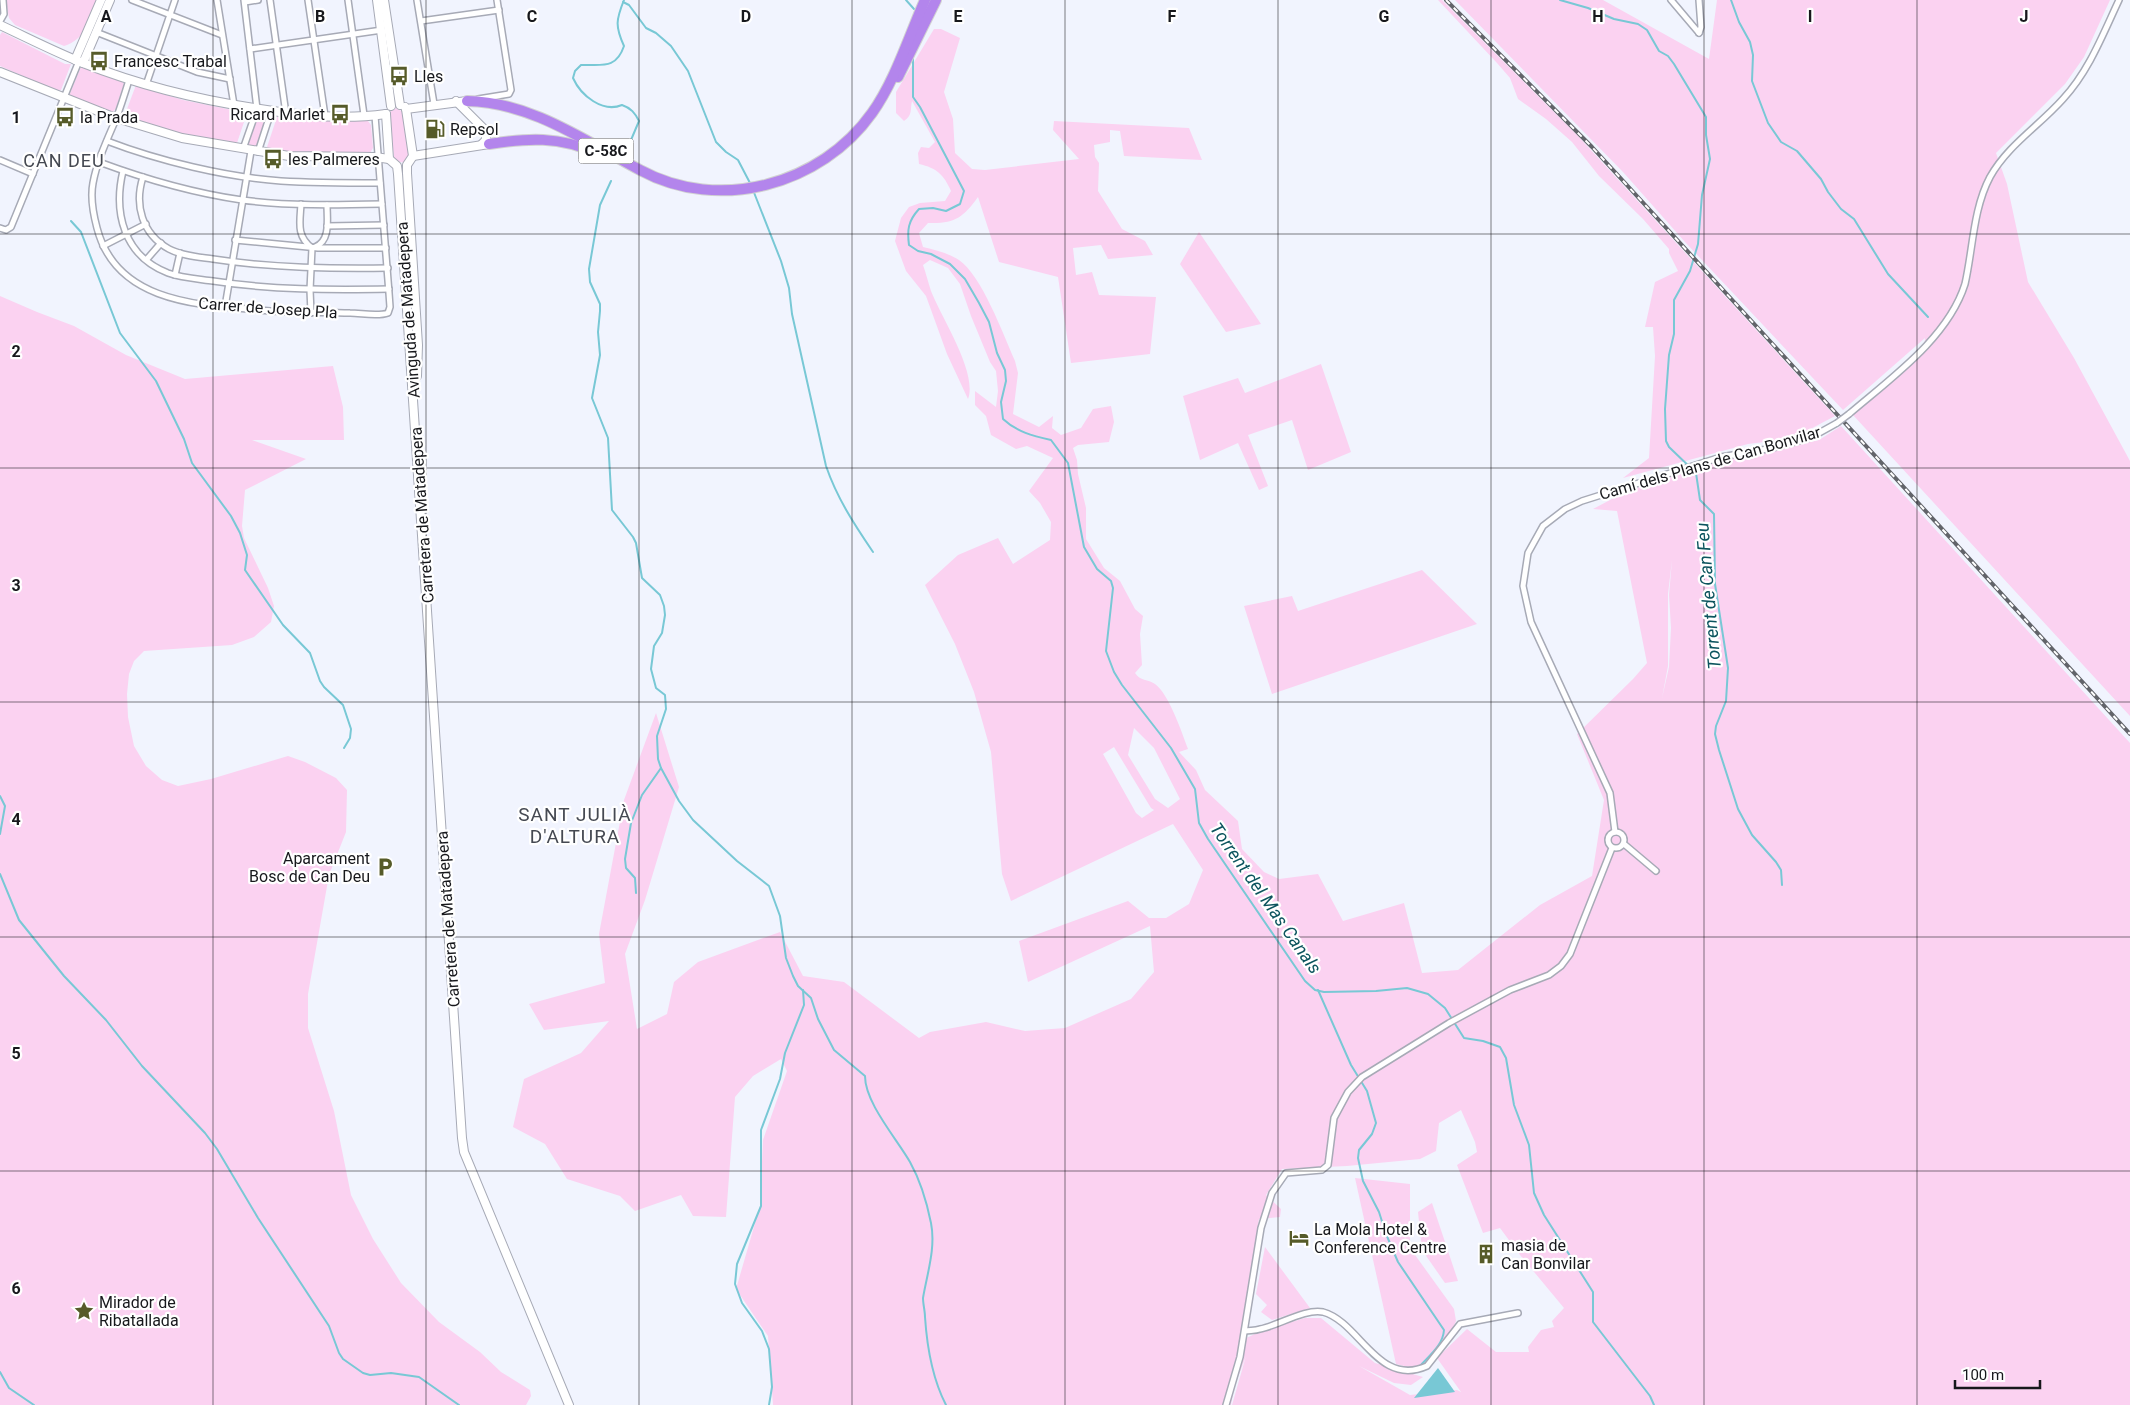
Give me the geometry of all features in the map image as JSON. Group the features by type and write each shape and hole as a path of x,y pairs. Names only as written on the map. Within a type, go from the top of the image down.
{"highway":[{"name":"C-58C","path":"773,185 811,168 827,158 859,129 882,96 925,0"},
{"name":"C-58C","path":"485,144 527,138 558,140 583,147 634,172 680,188 714,193 748,190 795,179 824,164 862,132 890,91 936,0"},
{"name":"C-58C","path":"467,101 496,103 533,114 646,173 668,182 715,191 748,190"}],"street":[{"path":"3,0 4,14 0,23 79,62 129,80 234,106 286,114 325,116 375,116 386,114"},
{"path":"0,228 6,230 11,227 79,62 102,0"},
{"path":"79,62 96,32 110,0"},
{"path":"132,0 222,35"},
{"path":"146,85 175,0"},
{"path":"217,0 234,106"},
{"path":"225,308 257,109 244,1 258,0"},
{"path":"270,0 286,114"},
{"path":"308,0 325,116"},
{"path":"348,0 364,115"},
{"path":"377,0 391,106 386,114 390,160"},
{"path":"0,72 116,118 182,138 289,156 379,158 390,160 397,166 407,165 413,156 384,0"},
{"path":"417,0 434,104"},
{"path":"391,106 403,107 467,101 510,92 497,0"},
{"path":"1671,0 1699,32 1701,27 1699,0"},
{"name":"Camí dels Plans de Can Bonvilar","path":"1615,832 1610,793 1531,622 1523,586 1528,553 1544,526 1566,509 1598,494 1742,452 1796,442 1818,435 1849,414 1930,342 1948,321 1961,297 1980,204 1990,178 2002,158 2063,99 2076,83 2096,49 2119,0"},
{"path":"420,20 499,10"},
{"path":"250,49 382,30"},
{"path":"96,32 198,72 230,79"},
{"name":"Carrer de Josep Pla","path":"129,80 98,162 93,184 92,208 104,246 123,272 144,288 188,302 225,308 388,313"},
{"path":"456,102 486,131 485,144"},
{"path":"251,151 268,118 267,110"},
{"name":"Avinguda de Matadepera","path":"375,116 388,268 390,307 388,313"},
{"path":"107,141 168,161 246,176 279,181 380,183"},
{"name":"C-58C","path":"413,156 485,144"},
{"path":"0,160 33,174"},
{"path":"98,162 177,187 242,200 327,205 382,204"},
{"name":"Avinguda de Matadepera","path":"407,165 418,345 415,413"},
{"name":"Avinguda de Matadepera","path":"397,166 415,413"},
{"path":"123,171 118,190 118,202 120,217 126,234 147,260 168,273 228,283 310,290 389,289"},
{"path":"144,177 138,198 140,212 146,224 161,242 168,248 180,253 232,262 311,268 388,268"},
{"path":"301,204 302,240 312,248"},
{"path":"312,248 323,242 327,226 327,205"},
{"path":"104,246 146,224"},
{"path":"327,226 384,225"},
{"path":"235,240 312,248 386,248"},
{"path":"147,260 161,242"},
{"path":"311,312 312,248"},
{"path":"176,275 180,253"},
{"name":"Carretera de Matadepera","path":"415,413 464,1152 570,1405"},
{"name":"Camí dels Plans de Can Bonvilar","path":"1615,832 1623,836 1624,844"},
{"name":"Camí dels Plans de Can Bonvilar","path":"1226,1405 1240,1357 1245,1331 1260,1228 1272,1193 1286,1173 1322,1170 1328,1165 1334,1118 1348,1092 1362,1077 1449,1023 1510,990 1550,976 1561,966 1570,954 1612,848 1607,838 1615,832"},
{"path":"1612,848 1618,848 1624,844 1656,871"},
{"path":"1245,1331 1260,1329 1296,1316 1322,1312 1341,1321 1369,1351 1385,1364 1400,1369 1419,1370 1426,1366 1460,1324 1518,1313"}],"shaded area":[{"path":"6,0 101,0 83,34 64,46 15,25 9,18"},
{"path":"1438,0 1442,0 1578,136 1835,416 1801,434 1780,440 1748,444 1623,478 1649,458 1655,356 1653,327 1645,327 1655,282 1678,271 1669,253 1669,249 1643,219 1599,176 1572,142 1546,119 1518,99 1510,78"},
{"path":"1455,0 1603,0 1709,59 1717,0 2110,0 2084,57 2065,84 1996,153 2007,184 2028,282 2074,358 2130,461 2130,716 1853,415 1924,351 1925,338 1843,410 1685,242 1623,172"},
{"path":"934,29 941,29 960,38 944,92 953,119 955,153 972,169 985,170 1079,159 1053,130 1054,121 1189,128 1202,160 1124,156 1120,131 1110,130 1110,142 1094,145 1095,157 1099,163 1098,191 1122,229 1145,241 1153,255 1108,259 1101,245 1073,248 1076,275 1092,272 1099,295 1156,297 1150,354 1071,363 1058,277 999,262 978,197 962,215 951,221 928,223 919,233 923,247 959,260 968,268 984,292 1015,361 1018,373 1013,414 1039,427 1053,416 1052,428 1061,435 1081,428 1093,409 1111,406 1114,422 1109,442 1078,445 1073,448 1086,508 1086,539 1104,568 1120,581 1135,609 1143,616 1140,634 1142,665 1135,673 1139,677 1155,684 1165,696 1188,749 1179,752 1196,770 1205,790 1238,821 1242,849 1264,872 1279,879 1318,874 1343,921 1404,903 1422,973 1458,970 1540,905 1592,876 1604,800 1577,734 1647,663 1617,511 1593,509 1627,491 1682,473 1741,455 1762,453 1819,440 1841,426 2130,743 2130,1405 1232,1405 1246,1356 1234,1388 1231,1405 773,1405 768,1336 736,1289 760,1206 763,1140 787,1071 781,1059 753,1076 735,1097 726,1217 693,1216 681,1195 635,1211 620,1196 567,1179 545,1144 513,1127 524,1079 581,1053 609,1021 544,1030 529,1004 605,983 599,934 624,800 656,713 679,787 645,900 625,954 637,1029 667,1014 674,982 698,962 780,932 803,976 844,982 919,1038 930,1032 986,1022 1025,1031 1065,1028 1131,999 1154,972 1150,926 1028,982 1019,941 1128,901 1149,918 1166,918 1189,904 1203,870 1173,824 1011,901 1002,874 991,752 974,692 955,644 925,585 958,555 998,538 1013,564 1050,540 1051,522 1040,503 1029,491 1053,458 1027,446 1016,449 991,435 986,416 975,405 975,391 996,407 998,391 996,371 990,362 960,284 948,268 930,260 923,265 931,291 963,360 970,388 968,399 947,354 926,296 906,271 895,241 901,218 909,207 920,203 945,201 951,191 939,173 919,164 918,153 921,147 929,148 935,142 912,101 910,114 907,119 904,121 896,113 896,92","holes":["1672,560 1669,595 1671,628 1669,667 1662,698 1668,666 1668,594","1134,728 1154,748 1180,799 1168,808 1155,799 1128,755","1114,747 1154,810 1142,818 1136,813 1103,754","1461,1110 1475,1142 1477,1152 1457,1165 1483,1233 1500,1228 1564,1308 1552,1321 1554,1327 1541,1330 1528,1347 1529,1352 1496,1352 1467,1329 1437,1358 1461,1392 1457,1390 1410,1395 1359,1366 1394,1383 1411,1385 1423,1377 1375,1363 1321,1318 1305,1318 1261,1331 1240,1341 1259,1219 1280,1217 1281,1209 1266,1195 1282,1169 1347,1166 1420,1159 1436,1151 1439,1123"]},
{"path":"2,32 65,64 71,64 61,90 57,91 0,66 0,35"},
{"path":"83,66 124,83 113,112 69,96"},
{"path":"136,85 183,100 247,113 236,146 182,134 124,117"},
{"path":"397,108 404,113 409,156 405,163 396,161 394,157 389,114 392,109"},
{"path":"263,115 265,119 257,146 254,148 248,146 256,119"},
{"path":"277,117 368,121 371,125 373,148 370,153 320,154 266,150"},
{"path":"1199,232 1261,324 1226,332 1180,264"},
{"path":"0,296 74,326 126,355 185,379 333,366 343,407 344,440 252,440 306,459 245,490 242,526 244,538 268,588 274,606 271,622 254,637 232,645 144,651 134,661 129,674 127,694 128,717 134,746 146,766 162,780 178,786 211,779 288,756 305,762 336,778 347,790 346,832 329,875 308,994 308,1028 334,1111 351,1195 373,1239 401,1283 439,1322 480,1352 501,1372 530,1390 531,1396 526,1405 0,1405"},
{"path":"1321,364 1351,452 1308,470 1292,420 1248,435 1268,486 1259,490 1238,443 1200,460 1183,396 1238,378 1245,393"},
{"path":"1422,570 1477,624 1272,694 1244,606 1292,596 1298,611"},
{"path":"1355,1178 1410,1184 1410,1248 1454,1309 1456,1321 1452,1330 1425,1364 1412,1368 1396,1364"},
{"path":"1432,1203 1458,1281 1445,1283 1422,1250 1418,1212"},
{"path":"1265,1247 1310,1308 1272,1320 1261,1312 1267,1305 1256,1294"}],"water":[{"path":"1438,1368 1455,1392 1414,1398"}],"waterway":[{"path":"624,0 619,13 618,23 619,33 624,46 621,54 617,59 607,64 581,65 575,71 573,78 581,91 600,105 607,107 622,105 632,111 639,121 631,140"},
{"name":"Torrent del Mas Canals","path":"906,0 914,9"},
{"name":"Torrent de Can Feu","path":"1560,0 1588,8 1614,19 1638,24 1647,30 1659,51 1668,56 1674,64 1706,117 1706,135 1710,159 1702,195 1698,244 1690,271 1674,300 1674,334 1669,355 1665,409 1666,441 1669,447 1696,473 1700,500 1714,514 1715,584 1728,668 1726,701 1716,726 1715,734 1738,809 1752,835 1781,870 1782,885"},
{"path":"1731,0 1739,22 1750,42 1753,55 1752,81 1768,123 1781,142 1797,151 1821,179 1841,209 1854,219 1888,274 1928,317"},
{"path":"623,2 629,5 646,28 656,33 671,46 688,71 716,142 738,160 750,183"},
{"name":"Torrent del Mas Canals","path":"913,59 913,97 964,191 960,204 946,211 933,208 919,209 909,226 909,245 918,251 931,254 950,264 965,279 979,303 989,322 997,353 1005,370 1006,381 1001,402 1003,419 1020,430 1051,440 1068,463 1084,547 1097,569 1111,581 1113,588 1106,651 1114,672 1171,748 1195,789 1199,823 1208,839 1305,981 1315,990 1324,992 1376,991 1407,988 1428,994 1445,1008 1464,1038 1483,1041 1500,1047 1506,1058 1514,1105 1529,1145 1534,1193 1544,1215 1593,1292 1593,1322 1650,1396 1654,1405"},
{"path":"611,181 600,205 589,269 590,282 600,304 598,332 600,355 592,398 608,438 612,510 636,543 642,578 660,595 664,606 665,615 662,633 654,646 651,669 656,688 665,695 666,709 657,736 658,759 679,801 693,820 737,861 769,886 780,916 786,958 798,986 811,998 818,1019 834,1050 865,1076 870,1098 917,1176 923,1192 932,1232 932,1251 923,1298 927,1340 934,1373 946,1405"},
{"path":"753,190 781,261 789,288 792,314 826,466 841,500 873,552"},
{"path":"71,221 81,232 120,333 156,381 184,439 192,463 231,516 240,533 247,555 245,570 283,625 310,653 324,687 343,705 351,729 350,738 344,748"},
{"path":"636,893 635,878 626,868 625,859 631,823 642,795 661,768"},
{"path":"0,796 5,806 0,834"},
{"path":"0,874 19,920 64,976 106,1020 142,1066 205,1133 217,1149 258,1218 329,1326 343,1359 363,1373 370,1375 391,1373 419,1377 459,1405"},
{"path":"769,1405 772,1387 769,1349 762,1331 742,1303 735,1284 737,1264 761,1206 761,1130 780,1079 785,1053 804,1005 803,990"},
{"path":"1318,990 1351,1065 1367,1091 1376,1123 1372,1134 1359,1150 1358,1158 1363,1181 1379,1212 1398,1262 1444,1330 1439,1345 1420,1366"},
{"path":"0,1372 9,1388 34,1405"}],"railway":[{"path":"1446,0 1592,147 2130,734"}],"place":[{"name":"Francesc Trabal","path":"99,61"},
{"name":"Lles","path":"399,76"},
{"name":"Ricard Marlet","path":"340,114"},
{"name":"la Prada","path":"65,117"},
{"name":"Repsol","path":"435,129"},
{"name":"les Palmeres","path":"273,159"},
{"name":"Aparcament Bosc de Can Deu","path":"385,867"},
{"name":"La Mola Hotel & Conference Centre","path":"1299,1238"},
{"name":"masia de Can Bonvilar","path":"1486,1254"},
{"name":"Mirador de Ribatallada","path":"84,1311"}],"district":[{"name":"CAN DEU","path":"64,160"},
{"name":"SANT JULIÀ D'ALTURA","path":"575,825"}]}
